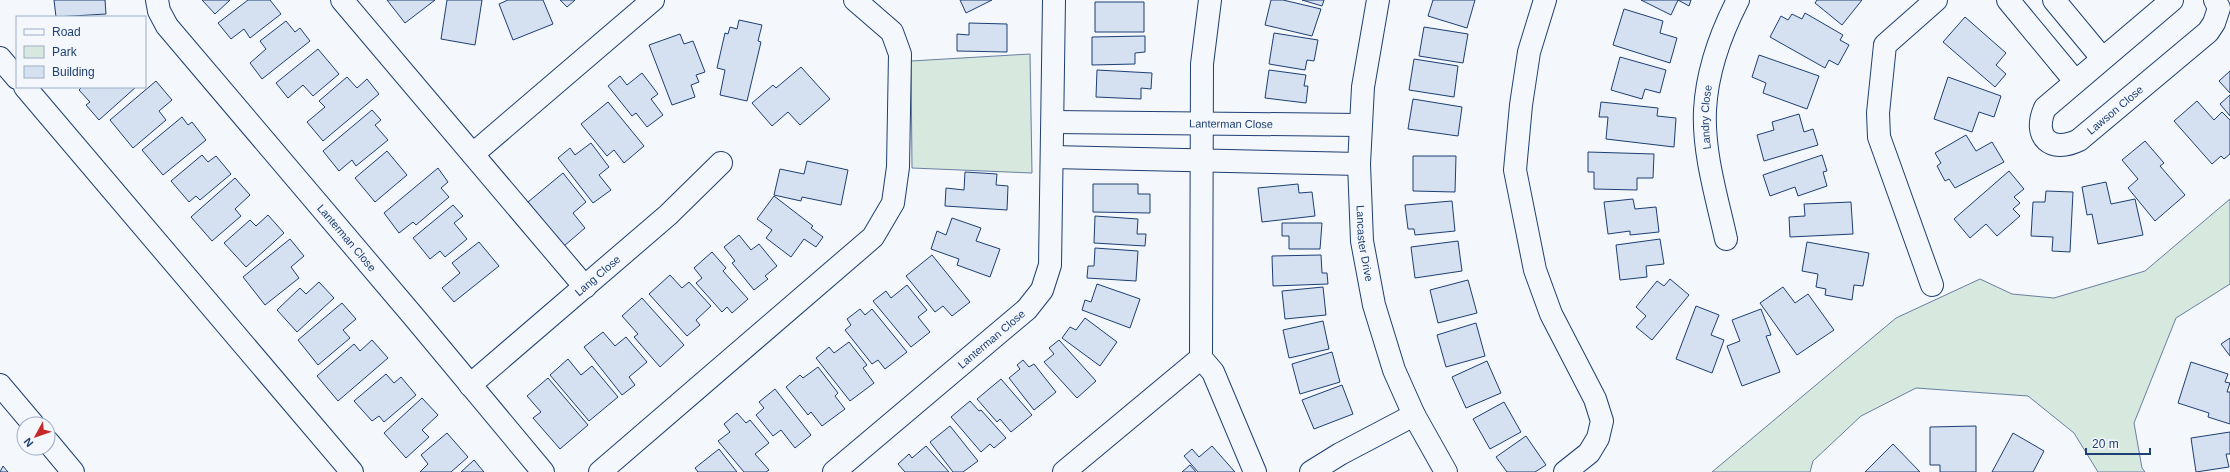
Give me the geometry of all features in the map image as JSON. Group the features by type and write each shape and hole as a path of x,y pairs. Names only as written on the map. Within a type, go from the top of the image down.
{"street":[{"name":"Lanterman Close","path":"157,0 159,11 167,26 543,472"},
{"path":"342,0 474,154 585,287"},
{"path":"474,154 653,0"},
{"path":"600,472 873,238 893,203 898,167 900,54 892,32 855,0"},
{"name":"Lanterman Close","path":"834,472 1015,320 1036,299 1047,280 1050,265 1054,0"},
{"path":"1210,0 1202,64 1203,161 1201,358 1213,372 1255,472"},
{"name":"Lancaster Drive","path":"1378,0 1363,87 1360,125 1359,164 1362,241 1374,305 1394,370 1414,415 1446,472"},
{"path":"1545,0 1529,52 1521,105 1515,170 1535,270 1551,314 1595,399 1602,421 1598,438 1589,453 1565,472"},
{"name":"Landry Close","path":"1726,239 1711,166 1705,110 1711,72 1721,39 1738,0"},
{"path":"1932,285 1879,137 1878,113 1885,44 1936,0"},
{"path":"2008,0 2075,81"},
{"path":"2054,0 2102,58"},
{"name":"Lawson Close","path":"2172,0 2045,108 2041,116 2042,135 2048,142 2058,146 2069,145 2079,140 2208,32 2214,23 2219,8 2215,0"},
{"path":"0,58 16,77"},
{"path":"26,88 352,472"},
{"name":"Lanterman Close","path":"1053,122 1360,125"},
{"path":"1052,157 1359,164"},
{"name":"Lang Close","path":"470,385 668,215 721,163"},
{"path":"1064,472 1201,358"},
{"path":"0,385 26,416"},
{"path":"1311,472 1340,454 1414,415"},
{"path":"56,451 74,472"}],"green space":[{"path":"1030,54 1032,173 912,168 911,61"},
{"path":"2230,199 2230,284 2176,318 2134,423 2142,468 2145,472 2098,472 2074,433 2028,396 1916,388 1861,416 1813,461 1810,472 1712,472 1896,318 1980,279 2012,294 2054,298 2145,271"}],"building":[{"path":"54,0 105,0 106,14 56,16"},
{"path":"202,0 230,0 215,14"},
{"path":"248,0 270,0 281,14 250,38 244,29 231,39 218,23"},
{"path":"387,0 435,0 405,23"},
{"path":"447,0 482,0 475,45 441,39"},
{"path":"508,0 543,0 553,24 513,40 499,4"},
{"path":"560,0 575,0 567,7"},
{"path":"960,0 992,0 966,13"},
{"path":"1271,0 1283,0 1321,9 1312,36 1265,25"},
{"path":"1302,0 1324,0 1322,6"},
{"path":"1433,0 1475,0 1467,28 1428,16"},
{"path":"1641,0 1678,0 1671,15"},
{"path":"1678,0 1691,0 1689,6"},
{"path":"1817,0 1862,0 1842,25 1815,3"},
{"path":"1095,2 1144,2 1144,32 1095,32"},
{"path":"1624,9 1663,21 1660,33 1677,38 1670,63 1613,45"},
{"path":"1805,13 1843,35 1840,40 1849,45 1838,65 1829,60 1825,68 1770,37 1781,16 1788,20 1792,14 1802,19"},
{"path":"1965,17 2006,53 1996,65 2006,74 1995,87 1943,42"},
{"path":"739,20 762,25 758,41 761,42 747,101 720,95 725,70 717,68 725,33 728,34 730,27 737,29"},
{"path":"286,21 295,32 300,28 310,41 262,79 250,63 266,49 260,41"},
{"path":"969,23 1007,24 1007,52 957,51 957,34 969,35"},
{"path":"1424,27 1468,34 1463,63 1419,56"},
{"path":"1274,33 1318,40 1314,61 1307,60 1305,70 1269,64"},
{"path":"680,34 684,44 693,41 705,72 696,75 699,82 691,85 695,97 672,105 649,45"},
{"path":"1145,36 1145,52 1135,53 1135,64 1092,65 1092,37"},
{"path":"318,49 339,74 313,96 303,85 288,98 276,83"},
{"path":"1759,55 1819,76 1807,109 1763,93 1766,83 1752,77"},
{"path":"1620,57 1666,70 1660,93 1645,89 1642,99 1611,90"},
{"path":"1414,59 1458,66 1454,97 1409,90"},
{"path":"801,67 830,99 800,125 788,112 772,126 752,103 773,85 776,88"},
{"path":"1097,70 1152,73 1151,89 1141,88 1141,99 1096,97"},
{"path":"1269,70 1306,75 1304,86 1308,86 1306,103 1265,98"},
{"path":"2230,71 2230,93 2219,81"},
{"path":"642,73 658,94 651,99 663,115 647,127 636,113 632,116 608,86 620,76 627,85"},
{"path":"347,77 357,88 367,79 379,94 323,141 307,122 325,107 319,101"},
{"path":"1948,77 2001,96 1994,117 1979,112 1972,132 1934,119"},
{"path":"156,81 172,100 159,111 166,120 133,148 110,120"},
{"path":"81,88 135,88 99,120 86,105 90,102 79,90"},
{"path":"2230,95 2230,116 2220,104"},
{"path":"1413,99 1462,107 1458,136 1408,129"},
{"path":"2197,101 2214,120 2222,112 2230,120 2230,154 2224,159 2221,156 2212,164 2174,121"},
{"path":"608,102 644,146 624,163 614,150 607,156 581,124"},
{"path":"1601,102 1658,108 1657,116 1676,118 1674,147 1606,139 1608,117 1599,117"},
{"path":"372,110 381,120 375,125 388,140 356,166 352,160 339,171 323,151"},
{"path":"1799,114 1804,132 1813,129 1818,145 1764,161 1757,135 1774,130 1772,122"},
{"path":"182,117 188,125 192,122 206,140 163,175 142,150"},
{"path":"1966,135 1976,151 1992,142 2004,162 1955,188 1949,179 1945,181 1937,166 1941,163 1935,153"},
{"path":"2145,141 2164,163 2160,166 2185,195 2155,221 2128,188 2138,179 2122,160"},
{"path":"591,143 609,167 599,175 611,190 593,203 558,158 570,148 575,155"},
{"path":"387,151 407,175 375,202 355,178"},
{"path":"1588,152 1654,154 1653,178 1637,178 1637,190 1594,189 1594,172 1588,172"},
{"path":"202,155 208,162 216,156 231,174 200,200 196,196 189,202 171,181"},
{"path":"1822,155 1827,171 1823,172 1827,186 1798,196 1795,187 1770,196 1763,175"},
{"path":"1413,156 1456,156 1455,192 1413,191"},
{"path":"807,161 848,170 841,205 802,197 801,201 774,195 780,169 804,174"},
{"path":"438,168 448,182 441,188 449,197 416,225 413,222 399,233 384,213"},
{"path":"2009,171 2024,189 2014,197 2020,203 2013,209 2020,216 1997,236 1986,224 1970,238 1954,219"},
{"path":"965,172 997,174 996,185 1008,186 1007,210 945,206 946,188 964,190"},
{"path":"563,173 586,202 573,213 585,228 564,246 528,202"},
{"path":"235,178 250,195 235,209 241,216 212,241 191,217"},
{"path":"2106,182 2111,204 2135,199 2143,235 2098,244 2092,214 2087,215 2082,187"},
{"path":"1093,184 1138,184 1138,194 1150,194 1150,213 1093,212"},
{"path":"1298,184 1299,193 1312,192 1315,216 1262,222 1258,188"},
{"path":"2046,191 2073,192 2070,252 2052,251 2053,237 2031,236 2033,202 2045,202"},
{"path":"774,196 813,226 811,228 823,237 816,247 804,239 791,257 766,238 772,230 757,219"},
{"path":"1633,199 1635,209 1656,207 1659,232 1630,235 1630,231 1608,234 1604,202"},
{"path":"1452,201 1455,231 1415,235 1414,229 1408,229 1405,205"},
{"path":"1851,202 1853,234 1790,237 1789,217 1805,216 1804,204"},
{"path":"453,205 463,216 454,223 467,239 445,257 440,251 430,259 413,238"},
{"path":"268,215 284,233 246,267 224,243 250,220 256,226"},
{"path":"1095,216 1138,219 1137,234 1146,234 1145,246 1094,243"},
{"path":"952,218 981,228 976,241 1000,249 990,277 957,265 959,259 931,249 937,231 946,235"},
{"path":"1282,223 1322,223 1320,249 1289,249 1289,236 1282,236"},
{"path":"739,235 751,250 759,244 777,266 765,276 768,279 754,290 732,263 735,261 724,247"},
{"path":"290,239 304,256 291,267 299,278 265,305 243,277"},
{"path":"1660,239 1664,264 1646,266 1647,277 1620,280 1616,245"},
{"path":"1458,241 1462,271 1415,278 1411,247"},
{"path":"479,242 499,266 454,302 442,288 460,273 452,263"},
{"path":"1807,242 1869,253 1863,286 1854,285 1852,300 1825,295 1826,289 1816,287 1818,274 1802,271"},
{"path":"1095,248 1138,251 1136,281 1087,278 1088,266 1094,266"},
{"path":"712,252 726,268 723,271 748,299 732,313 727,307 722,312 696,283 702,278 694,268"},
{"path":"932,255 970,302 952,316 943,306 935,312 906,276"},
{"path":"1321,255 1322,273 1327,273 1328,284 1273,286 1272,256"},
{"path":"670,275 682,288 689,282 711,306 696,320 700,325 687,336 649,294"},
{"path":"1670,279 1689,295 1652,340 1636,327 1646,316 1636,307 1657,281 1664,286"},
{"path":"1468,280 1477,313 1438,323 1430,290"},
{"path":"319,282 334,298 297,332 277,310 300,288 306,294"},
{"path":"1097,284 1140,299 1130,328 1082,310 1085,300 1091,302"},
{"path":"907,285 927,310 918,317 930,332 911,347 873,301 886,291 891,298"},
{"path":"1323,287 1326,315 1285,319 1282,291"},
{"path":"1783,287 1795,303 1808,294 1834,330 1797,355 1760,303"},
{"path":"642,298 684,345 660,367 634,337 638,334 622,316"},
{"path":"342,303 356,319 343,330 350,338 318,365 298,340"},
{"path":"1696,306 1719,315 1711,335 1724,340 1712,373 1676,359"},
{"path":"860,309 865,315 872,309 907,352 885,369 878,360 872,364 845,330 851,325 847,319"},
{"path":"1761,309 1771,335 1766,336 1780,372 1742,386 1727,346 1740,341 1732,320"},
{"path":"1085,318 1117,342 1100,366 1062,338 1070,327 1076,330"},
{"path":"1323,321 1329,349 1289,358 1283,330"},
{"path":"1476,323 1485,356 1446,367 1437,335"},
{"path":"603,332 615,346 626,337 647,362 629,377 635,385 622,395 584,347"},
{"path":"2230,338 2230,356 2221,344"},
{"path":"372,340 388,358 338,401 317,376 354,344 360,351"},
{"path":"1059,340 1096,381 1077,398 1044,362 1054,354 1049,348"},
{"path":"849,342 867,365 863,368 874,383 850,401 816,358 829,347 834,353"},
{"path":"1332,352 1340,382 1300,394 1292,364"},
{"path":"568,359 581,375 592,366 618,397 589,421 550,375"},
{"path":"1023,360 1029,367 1034,364 1056,392 1034,410 1009,378 1020,369 1017,365"},
{"path":"1487,361 1501,393 1466,408 1452,377"},
{"path":"2191,362 2228,374 2225,382 2230,383 2227,392 2230,392 2230,424 2208,417 2209,413 2178,403"},
{"path":"818,367 838,393 835,396 845,409 822,426 811,412 808,415 786,387 800,375 803,378"},
{"path":"386,374 394,383 401,377 416,395 384,422 379,416 372,421 354,401"},
{"path":"548,378 588,425 560,449 533,418 541,412 527,396"},
{"path":"1001,379 1032,415 1011,432 1000,419 997,422 977,399"},
{"path":"1342,385 1353,414 1314,429 1302,400"},
{"path":"775,389 811,435 795,448 781,430 773,436 756,415 764,408 759,402"},
{"path":"422,398 438,415 422,430 429,437 406,458 384,433"},
{"path":"970,401 979,411 981,410 1006,438 994,448 990,444 981,452 951,417"},
{"path":"1504,402 1521,432 1490,449 1473,419"},
{"path":"737,413 746,423 750,420 769,443 755,454 769,470 766,472 744,472 718,441 730,432 724,424"},
{"path":"950,426 978,461 963,472 953,472 930,442"},
{"path":"1976,426 1976,472 1940,472 1940,465 1930,465 1930,427"},
{"path":"2230,432 2230,454 2226,454 2229,467 2196,472 2191,438"},
{"path":"447,433 468,457 451,472 420,472 428,464 421,455"},
{"path":"2013,433 2044,451 2033,472 1992,472"},
{"path":"1526,436 1546,465 1535,472 1507,472 1496,457"},
{"path":"1893,444 1920,472 1865,472"},
{"path":"926,446 949,472 905,472 898,464 909,454 912,458"},
{"path":"1212,446 1235,472 1198,472 1184,456 1192,449 1199,457"},
{"path":"719,449 737,472 698,472 695,468"},
{"path":"474,460 484,472 461,472"},
{"path":"1190,465 1196,472 1182,472"},
{"path":"3,466 8,472 0,472"}]}
